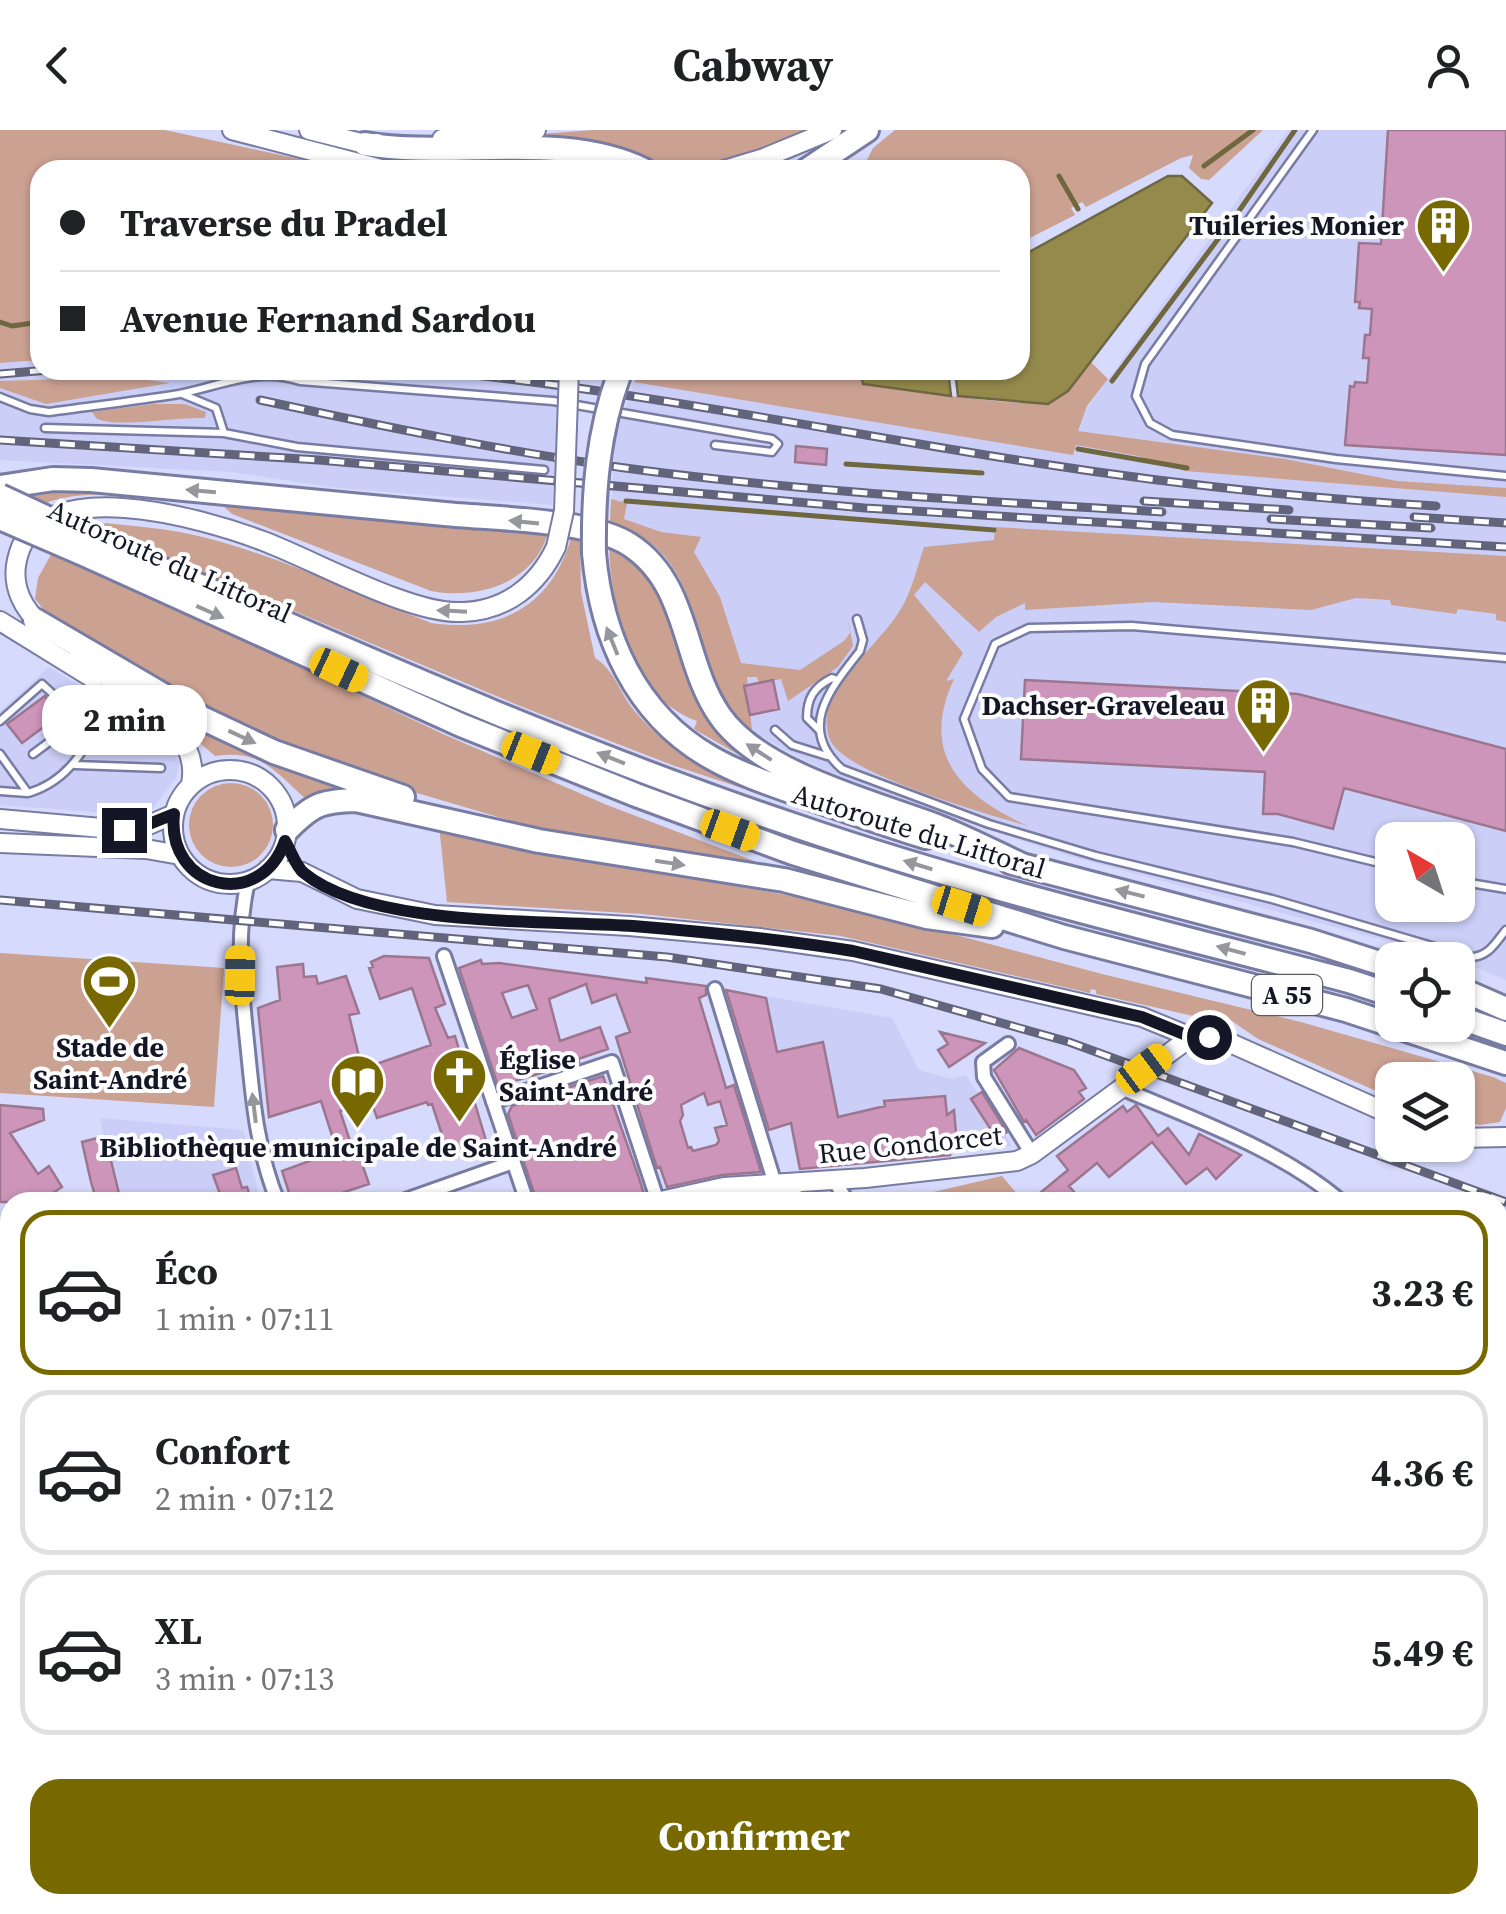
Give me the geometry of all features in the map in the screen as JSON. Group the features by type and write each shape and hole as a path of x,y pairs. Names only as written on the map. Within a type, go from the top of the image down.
{"highway":[{"path":"822,160 867,130"},
{"path":"356,138 398,149 527,148 595,153 622,160"},
{"path":"619,380 602,434 595,489 594,553 601,607 624,670 643,699 681,737 710,757 753,778 895,828 1375,962"},
{"path":"0,487 53,479 92,480 537,523 616,537 650,560 663,578 681,613 705,690 721,718 749,747 790,771 945,830 1022,865"},
{"name":"Autoroute du Littoral","path":"0,496 93,549 460,725 636,796 793,852 1064,937 1346,1010 1506,1063"},
{"name":"Autoroute du Littoral","path":"0,518 93,549 633,767 794,826 939,872 1375,990"},
{"path":"35,620 204,719 274,752 340,777 540,840"},
{"path":"286,835 307,810 325,801 356,800 540,840 784,880 927,916 1064,937"},
{"path":"1475,995 1506,1009"},
{"path":"1475,1023 1506,1034"}],"main road":[{"path":"232,130 347,160"},
{"path":"309,130 356,138 536,130"},
{"path":"757,160 832,130"},
{"path":"191,784 194,770 190,750 172,727 35,620 23,605 17,589 16,560 21,546 39,524 63,511 82,508 182,518 260,540 440,612 481,610 513,598 541,575 556,546 564,511 569,380"},
{"path":"0,621 141,705"},
{"path":"286,835 268,869 248,881 232,884 202,877 180,855 174,842 174,814 191,784 208,774 226,770 246,772 263,780 277,794 285,811 286,835 302,872"},
{"path":"0,819 124,830 174,814"},
{"path":"0,843 146,849 180,855"},
{"path":"268,869 302,872 357,899 418,912 648,928 853,951 1142,1017 1191,1037 1228,1042 1375,1107"},
{"name":"Rue Condorcet","path":"702,1192 724,1187 997,1166 1032,1154 1191,1037"},
{"path":"1475,1139 1506,1137"}],"street":[{"path":"248,881 241,912 240,975 255,1119 265,1172 274,1192"},
{"path":"444,956 523,1192"},
{"path":"716,989 781,1183 790,1192"},
{"path":"1008,1044 983,1062 984,1077 1032,1154"},
{"path":"493,1102 612,1062 654,1192"},
{"path":"1120,1088 1265,1152 1330,1192"},
{"path":"428,1192 513,1162"},
{"path":"832,1180 841,1192"}],"lane":[{"path":"1313,130 1144,364 1136,396 1150,423 1172,435 1245,446 1506,476"},
{"path":"0,397 30,410 49,412 181,393 235,380"},
{"path":"297,380 553,401 698,424 772,439 778,444 772,452 715,445"},
{"path":"181,393 216,408 224,433"},
{"path":"45,428 224,433 297,447 544,470"},
{"path":"828,757 820,731 821,706 860,651 863,640 857,619"},
{"path":"1375,862 1292,842 1008,797 982,770 964,719 994,644 1028,628 1132,626 1506,658"},
{"path":"820,731 807,718 807,703 818,684 837,680"},
{"path":"0,721 42,684 69,709 72,726 33,754"},
{"path":"0,791 28,793 43,789 75,765 113,689"},
{"path":"775,730 792,745 828,757 842,769 989,824 1096,856 1272,899 1469,957 1479,958 1488,952 1506,930"},
{"path":"0,754 28,793"},
{"path":"75,765 161,768"},
{"path":"1475,883 1506,888"}],"shaded area":[{"path":"0,130 165,130 304,160 30,160 30,361 0,363"},
{"path":"593,130 807,130 727,160 597,160 503,137"},
{"path":"895,130 1263,130 1209,180 1201,179 1189,168 1193,155 1181,158 1086,207 1082,202 1071,208 1075,215 1030,238 1030,160 867,160 873,148"},
{"path":"1288,130 1506,130 1506,980 1475,967 1475,942 1391,942 1069,856 832,773 752,731 724,706 712,599 630,521 610,516 616,435 634,382 1083,414"},
{"path":"404,156 582,160 402,160"},
{"path":"1168,176 1182,176 1212,203 1068,391 1048,404 958,396 956,380 1030,380 1030,252"},
{"path":"0,297 30,300 30,380 557,380 552,505 337,488 231,472 0,460"},
{"path":"1090,361 1108,379 1087,406 1078,431 1285,459 1397,481 1506,488 1506,497 1185,471 1138,456 1076,445 1073,455 634,382 862,380 863,384 1020,403 1052,401 1074,384"},
{"path":"862,380 949,380 951,396 863,384"},
{"path":"0,381 170,383 46,404 0,388"},
{"path":"185,404 206,412 205,418 114,422 98,419 92,412"},
{"path":"58,488 548,532 531,564 517,575 485,590 449,593 431,591 232,514 221,504 110,495 45,503 28,495"},
{"path":"611,499 627,503 624,519 661,532 701,537 694,552 720,597 741,663 800,670 844,641 850,633 848,619 853,646 838,667 788,701 781,679 759,683 757,677 747,677 752,731 726,709 717,693 692,609 676,572 651,543 610,522"},
{"path":"105,523 169,530 221,542 431,623 457,625 502,618 521,609 552,580 572,535 580,536 581,592 595,658 659,736 706,768 757,793 672,765 520,706 101,530"},
{"path":"995,527 1506,556 1506,622 1496,620 1496,614 1458,609 1456,614 1391,605 1390,600 1356,598 1311,610 1153,602 1025,610 1025,603 996,617 979,632 925,582 914,595 963,653 946,681 954,679 944,706 944,751 966,786 983,801 1028,826 922,792 864,768 831,742 827,729 828,709 836,690 899,612 924,547 994,540"},
{"path":"609,546 630,556 652,576 753,763 694,729 697,721 674,709 640,672 620,624"},
{"path":"54,549 443,734 607,805 754,861 753,866 545,831 326,766 185,703 45,611 35,599 38,578"},
{"path":"49,667 88,691 81,700 104,728 127,715 169,747 180,763 176,778 151,811 135,815 0,805 0,711"},
{"path":"146,697 373,792 329,790 306,799 256,759 215,756"},
{"path":"231,783 247,786 261,795 270,809 270,841 261,855 247,864 231,867 215,864 201,855 192,841 189,825 192,809 201,795 215,786"},
{"path":"439,825 583,859 843,905 1301,1022 1441,1062 1375,1062 1375,1091 1258,1039 1232,1021 1202,1018 1096,994 1096,990 1091,989 1090,993 841,936 642,914 447,902"},
{"name":"Stade de Saint-André","path":"0,953 224,968 214,1107 0,1093"},
{"path":"766,996 892,1018 919,1070 953,1079 966,1075 1012,1146 798,1170"},
{"path":"1475,1072 1506,1083 1506,1108 1500,1122 1475,1124"},
{"path":"100,1118 243,1130 258,1192 94,1192 82,1142 104,1136"},
{"path":"1002,1176 1016,1192 933,1192"}],"building":[{"name":"Tuileries Monier","path":"1388,130 1506,130 1506,455 1345,445 1350,386 1354,387 1355,382 1367,383 1369,358 1363,358 1372,309 1359,308 1360,302 1355,302 1359,243 1381,244"},
{"path":"796,446 827,449 826,465 795,462"},
{"path":"773,680 779,709 750,715 744,686"},
{"name":"Dachser-Graveleau","path":"1025,680 1298,694 1506,749 1506,831 1344,788 1333,829 1278,814 1263,814 1265,772 1021,759"},
{"path":"45,696 61,714 22,743 7,724"},
{"path":"384,956 429,958 445,1004 435,1008 448,1038 455,1036 487,1144 479,1146 481,1151 449,1156 432,1104 427,1102 377,1118 371,1101 340,1111 369,1184 345,1192 289,1192 282,1171 337,1151 321,1101 269,1117 258,1008 280,1000 277,967 303,964 304,977 316,976 318,984 346,976 359,1013 349,1015 362,1069 431,1045 412,988 380,999 369,968 373,967 371,962"},
{"path":"481,960 482,964 706,986 706,995 699,998 726,1088 734,1085 761,1172 722,1175 667,1187 660,1167 657,1168 616,1037 630,1032 616,994 592,1003 586,984 549,999 560,1041 600,1027 608,1049 578,1059 579,1062 498,1086 459,968","holes":["528,985 537,1009 512,1018 502,993","704,1093 708,1105 720,1101 727,1125 715,1128 719,1141 716,1145 693,1151 688,1148 680,1121 681,1105"]},
{"path":"726,990 766,998 777,1052 823,1042 838,1117 885,1106 884,1101 945,1096 947,1115 954,1110 957,1145 950,1146 950,1155 800,1169 791,1123 769,1130"},
{"path":"940,1032 985,1043 949,1067 938,1050 948,1044"},
{"path":"1019,1048 1074,1070 1086,1088 1079,1092 1084,1099 1036,1135 1024,1122 994,1070"},
{"path":"603,1076 643,1192 534,1192 508,1114 512,1106"},
{"path":"982,1092 1007,1132 997,1139 971,1099"},
{"path":"0,1105 43,1109 44,1120 10,1133 38,1174 49,1166 62,1187 55,1192 0,1192"},
{"path":"1136,1105 1158,1136 1168,1128 1189,1155 1199,1134 1241,1155 1216,1179 1207,1168 1186,1184 1152,1142 1109,1177 1097,1163 1069,1186 1074,1192 1041,1192 1068,1170 1057,1156 1123,1106 1127,1112"},
{"path":"105,1136 119,1192 94,1192 82,1142"},
{"path":"236,1168 242,1188 247,1187 249,1192 219,1192 213,1175"}],"waterway":[{"path":"1204,166 1253,130"},
{"path":"1112,381 1295,130"},
{"path":"1059,176 1078,209"},
{"path":"0,322 12,326 30,323"},
{"path":"1078,449 1187,468"},
{"path":"846,464 982,473"},
{"path":"626,501 994,530"}],"railway":[{"path":"0,374 30,372"},
{"path":"516,380 1131,477 1436,506"},
{"path":"260,400 487,446 692,476 893,495 1162,512"},
{"path":"0,440 319,460 865,508 1506,547"},
{"path":"1144,501 1289,510"},
{"path":"1414,517 1506,523"},
{"path":"1271,519 1431,528"},
{"path":"0,900 667,957 881,989 1069,1042 1479,1192"}],"place":[{"name":"Tuileries Monier","path":"1443,274"},
{"name":"Dachser-Graveleau","path":"1264,754"},
{"name":"Stade de Saint-André","path":"110,1030"},
{"name":"Église Saint-André","path":"460,1124"},
{"name":"Bibliothèque municipale de Saint-André","path":"358,1130"}],"route":[{"path":"124,830 159,822 174,814 174,842 180,855 189,868 216,882 232,884 258,876 276,861 285,841 302,872 330,888 380,906 435,914 629,926 810,944 1142,1017 1191,1037 1209,1037"}]}
